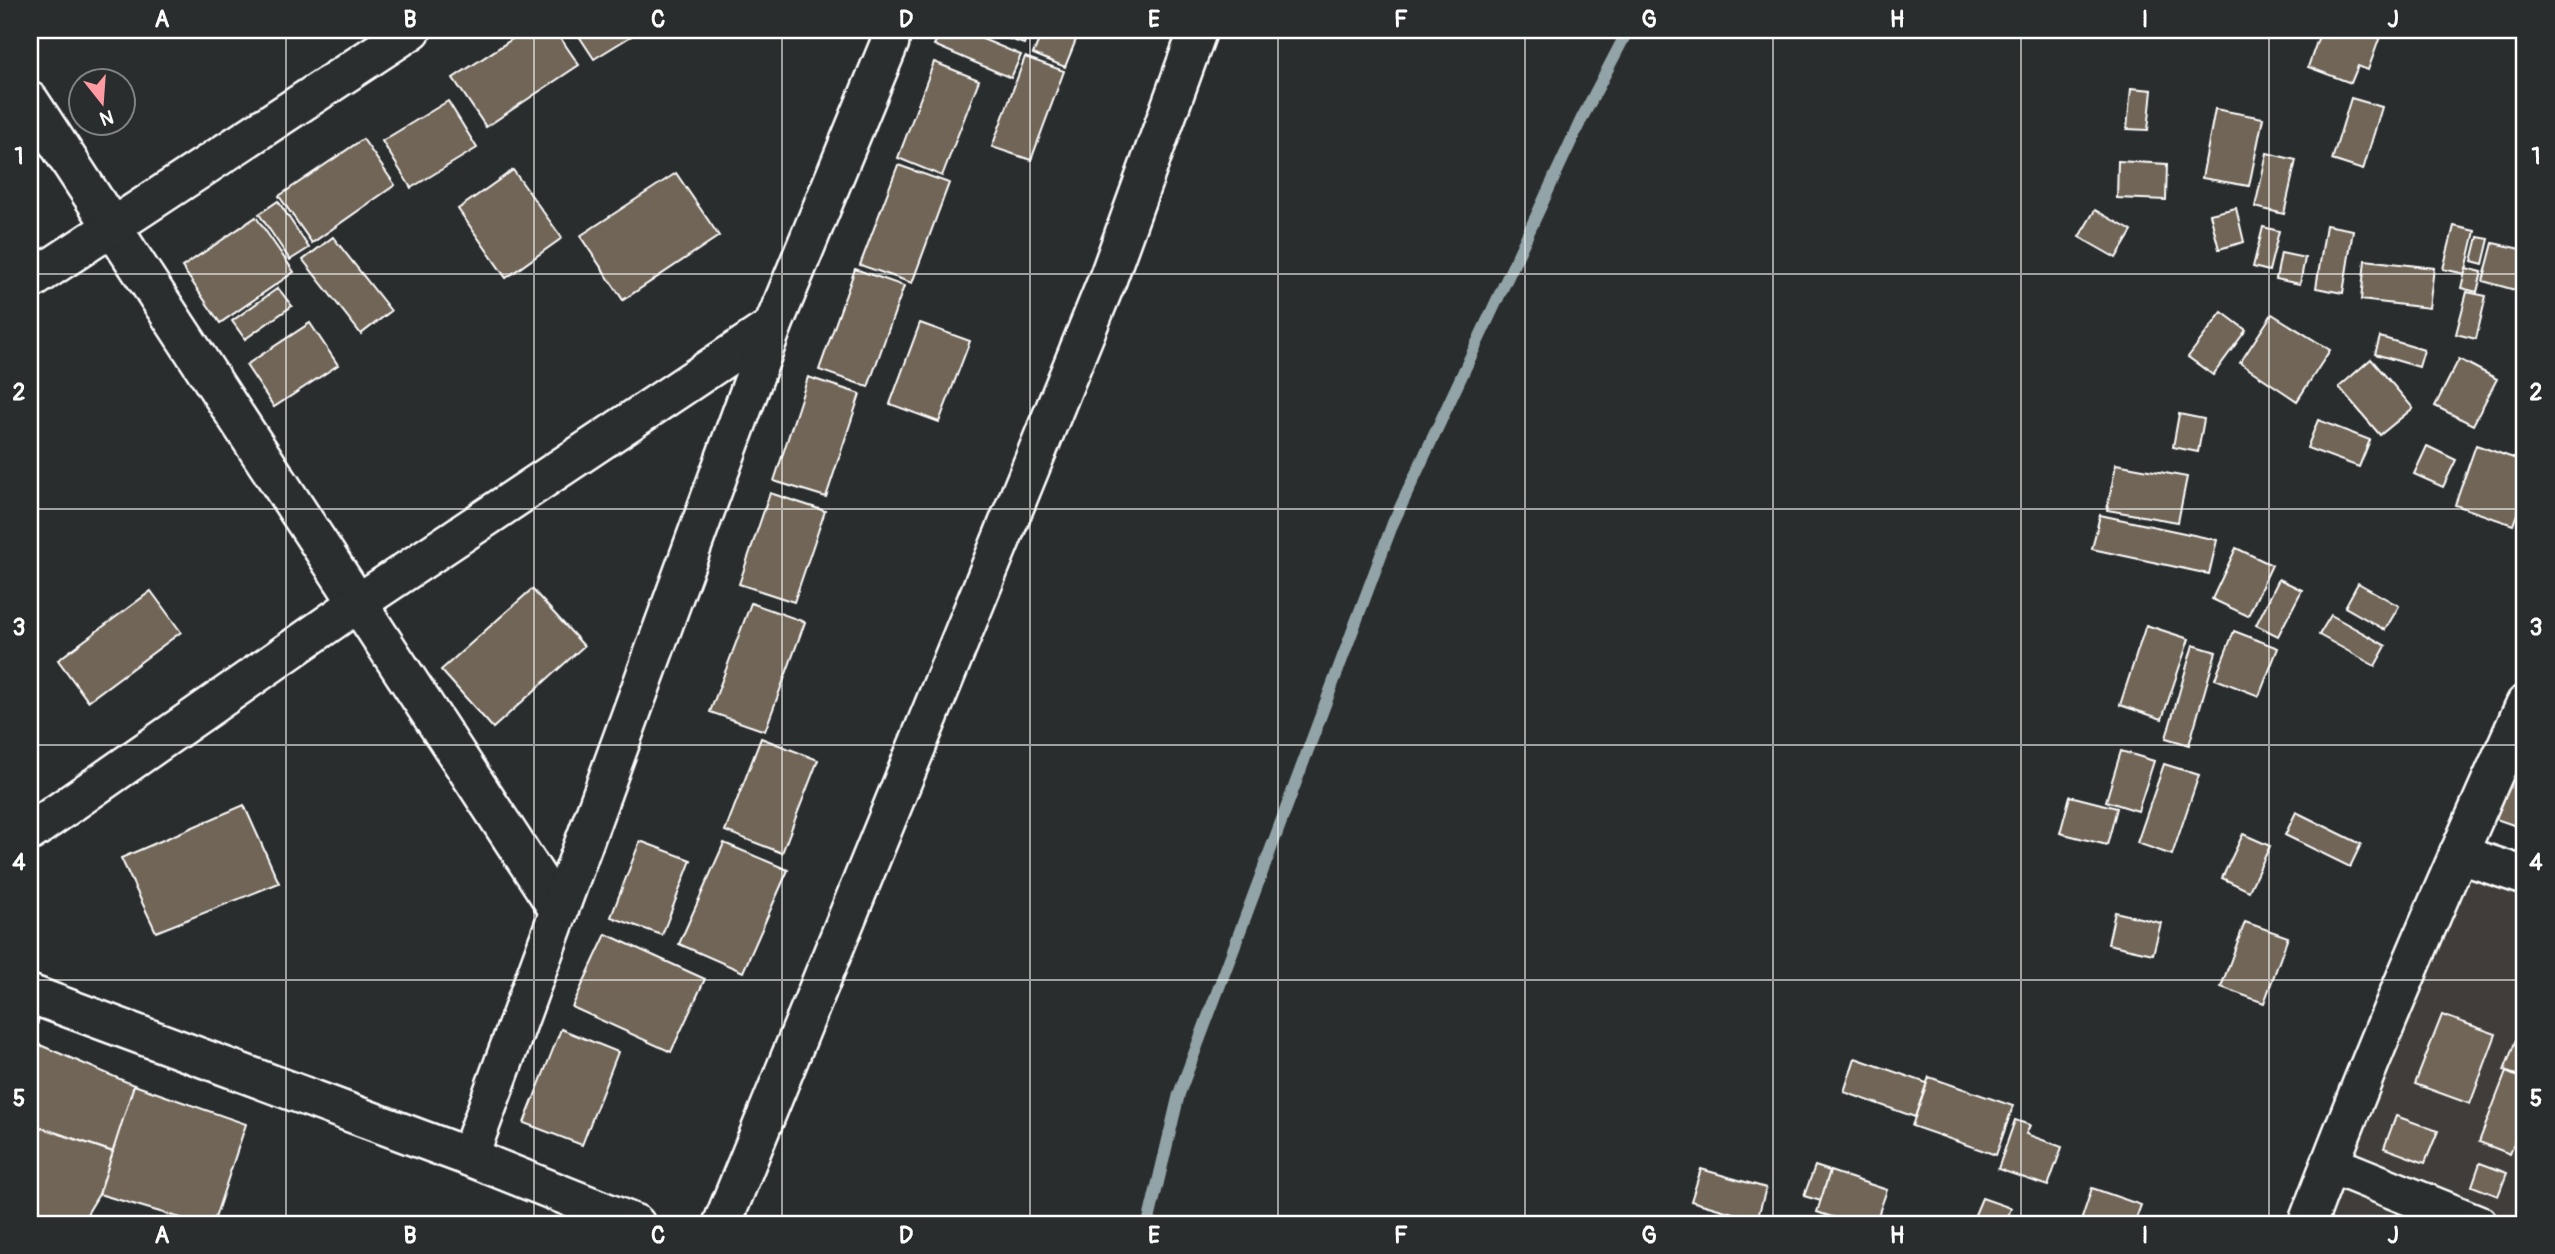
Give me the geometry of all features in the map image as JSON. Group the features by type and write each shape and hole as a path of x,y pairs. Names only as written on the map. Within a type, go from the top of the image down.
{"street":[{"path":"30,281 412,30"},
{"path":"469,1157 773,327 890,41 891,30"},
{"path":"722,1224 1108,278 1198,30"},
{"path":"30,101 559,911"},
{"path":"30,832 358,603 773,327"},
{"path":"2308,1224 2330,1164 2458,854 2525,704"},
{"path":"2458,854 2525,876"},
{"path":"30,994 469,1157 636,1224"},
{"path":"2330,1164 2478,1224"}],"shaded area":[{"path":"2460,852 2525,878 2525,1224 2315,1224"}],"building":[{"path":"526,30 555,30 579,65 486,127 453,78"},
{"path":"575,30 641,30 594,59"},
{"path":"941,30 961,30 1021,55 1011,78 934,45"},
{"path":"984,30 1029,30 1024,44"},
{"path":"1043,30 1080,30 1065,67 1033,54"},
{"path":"2335,30 2368,30 2381,34 2368,70 2358,66 2351,83 2308,67 2320,33 2333,37"},
{"path":"1025,57 1064,71 1031,160 992,147"},
{"path":"934,62 979,80 942,176 898,158"},
{"path":"2131,88 2152,90 2148,130 2127,129"},
{"path":"2351,98 2382,107 2363,170 2332,160"},
{"path":"448,101 477,148 411,188 382,141"},
{"path":"2215,109 2263,118 2249,186 2202,178"},
{"path":"363,139 395,185 312,243 279,196"},
{"path":"2267,153 2296,160 2284,214 2255,207"},
{"path":"2118,161 2167,164 2166,200 2117,198"},
{"path":"898,165 949,183 912,283 860,265"},
{"path":"513,170 562,238 506,278 458,209"},
{"path":"676,173 719,236 623,300 580,236"},
{"path":"278,201 309,248 290,260 259,214"},
{"path":"2236,208 2244,242 2219,249 2210,214"},
{"path":"2095,210 2132,231 2116,258 2079,237"},
{"path":"256,217 294,272 220,323 182,267"},
{"path":"2326,225 2353,230 2343,293 2316,288"},
{"path":"2454,226 2475,231 2465,274 2443,269"},
{"path":"2263,227 2279,231 2269,271 2253,267"},
{"path":"333,237 391,311 361,334 303,260"},
{"path":"2478,237 2489,239 2483,264 2472,261"},
{"path":"2493,243 2525,250 2515,290 2483,281"},
{"path":"2525,250 2525,277 2518,275"},
{"path":"2281,253 2305,258 2300,284 2276,279"},
{"path":"2365,260 2434,268 2429,308 2361,300"},
{"path":"2466,268 2482,272 2477,292 2461,288"},
{"path":"855,269 904,286 868,387 819,370"},
{"path":"278,288 292,306 245,339 232,321"},
{"path":"2467,292 2486,296 2476,339 2456,334"},
{"path":"2222,312 2246,330 2213,375 2188,357"},
{"path":"2272,314 2330,350 2297,401 2240,363"},
{"path":"310,323 338,365 274,407 246,365"},
{"path":"920,323 970,341 939,422 890,404"},
{"path":"2380,337 2424,350 2419,367 2375,354"},
{"path":"2371,359 2413,408 2380,435 2339,387"},
{"path":"2459,359 2497,379 2473,425 2435,406"},
{"path":"808,377 860,394 826,497 774,481"},
{"path":"2179,414 2204,419 2198,452 2173,447"},
{"path":"2318,420 2370,440 2359,467 2307,448"},
{"path":"2476,445 2525,462 2525,492 2513,525 2455,505"},
{"path":"2427,446 2456,460 2443,487 2414,474"},
{"path":"2116,464 2187,477 2178,522 2107,510"},
{"path":"770,493 825,511 794,602 739,584"},
{"path":"2100,515 2217,540 2209,574 2092,549"},
{"path":"2236,548 2272,565 2248,616 2212,599"},
{"path":"2279,579 2302,590 2278,636 2256,625"},
{"path":"2358,583 2399,606 2385,630 2345,607"},
{"path":"532,589 584,646 493,728 441,670"},
{"path":"151,591 181,632 88,701 58,660"},
{"path":"751,603 805,622 765,731 710,712"},
{"path":"2331,615 2386,646 2375,666 2319,635"},
{"path":"2146,625 2189,639 2162,719 2120,705"},
{"path":"2234,631 2278,648 2259,696 2215,679"},
{"path":"2193,645 2216,652 2189,745 2166,738"},
{"path":"2525,733 2525,829 2493,818"},
{"path":"761,738 818,760 782,853 725,831"},
{"path":"2121,751 2154,761 2138,811 2106,801"},
{"path":"2164,764 2199,775 2172,855 2137,843"},
{"path":"2070,796 2117,808 2107,845 2060,833"},
{"path":"244,805 279,883 156,932 121,858"},
{"path":"2296,812 2361,844 2350,867 2285,835"},
{"path":"2243,834 2270,846 2249,891 2222,878"},
{"path":"640,841 691,860 662,935 611,917"},
{"path":"724,843 788,870 743,972 679,944"},
{"path":"2115,912 2161,923 2153,954 2108,944"},
{"path":"2245,922 2288,937 2264,1003 2221,987"},
{"path":"606,934 705,979 671,1052 572,1007"},
{"path":"30,1015 39,1018 30,1051"},
{"path":"2442,1015 2496,1034 2470,1104 2415,1084"},
{"path":"561,1029 618,1052 582,1145 524,1123"},
{"path":"2517,1037 2525,1040 2525,1078 2504,1071"},
{"path":"33,1042 134,1085 113,1152 30,1124 30,1051"},
{"path":"1855,1058 1927,1083 1915,1117 1844,1092"},
{"path":"2506,1072 2525,1080 2525,1114 2510,1154 2479,1142"},
{"path":"1929,1077 2013,1106 1996,1155 1912,1126"},
{"path":"134,1085 246,1124 213,1224 201,1224 99,1194"},
{"path":"2396,1116 2438,1131 2425,1163 2384,1148"},
{"path":"2015,1120 2030,1125 2026,1134 2062,1147 2048,1186 1998,1169"},
{"path":"30,1124 113,1152 99,1194 81,1224 66,1224 30,1213"},
{"path":"2480,1163 2507,1173 2498,1196 2472,1186"},
{"path":"1815,1166 1830,1171 1821,1201 1804,1196"},
{"path":"1701,1169 1766,1188 1757,1220 1691,1201"},
{"path":"1830,1171 1887,1190 1875,1224 1853,1224 1817,1212"},
{"path":"2092,1188 2141,1205 2134,1224 2091,1224 2081,1221"},
{"path":"1982,1198 2011,1208 2005,1224 1971,1224"}],"waterway":[{"path":"1148,1224 1179,1094 1393,523 1581,120 1628,30"}]}
